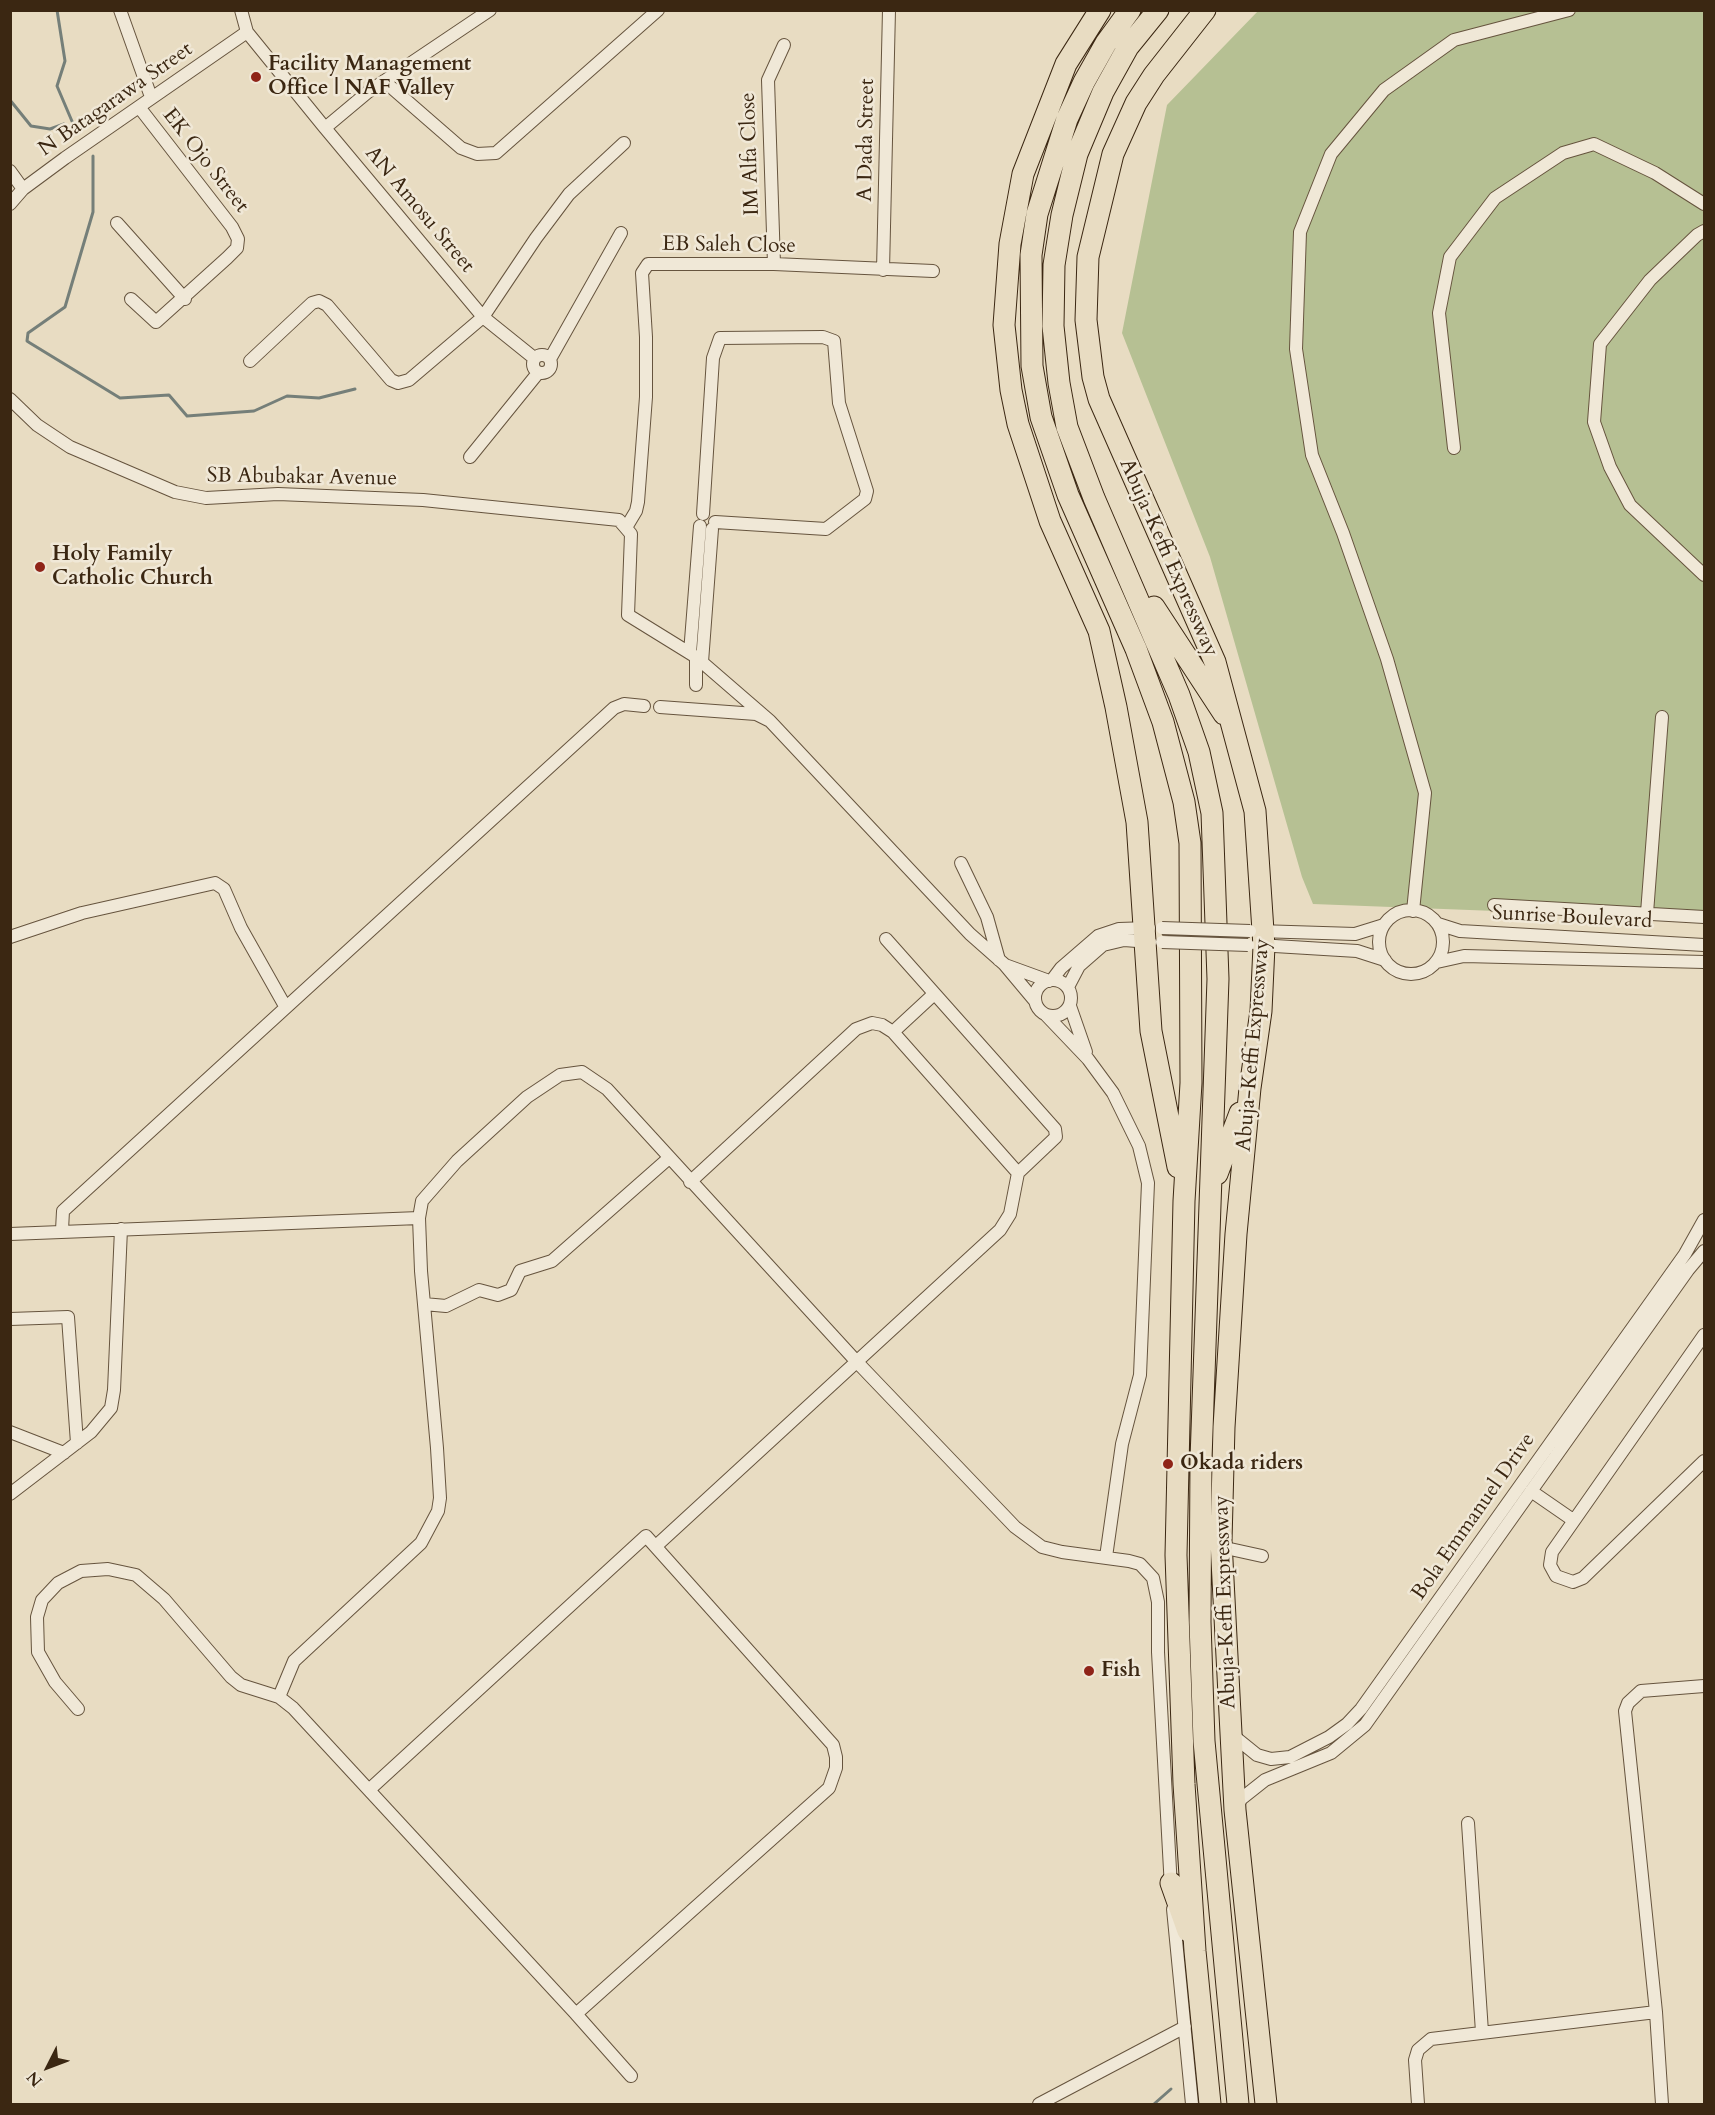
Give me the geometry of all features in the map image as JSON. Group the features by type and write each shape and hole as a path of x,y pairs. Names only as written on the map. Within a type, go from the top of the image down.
{"highway":[{"path":"1099,631 1033,473 1011,390 1004,325 1010,243 1023,174 1066,64 1100,10"},
{"path":"1130,10 1106,43 1067,119 1037,214 1031,255 1032,366 1041,417 1087,541 1136,649 1163,722 1181,792 1190,843 1191,1083 1184,1201 1176,1555 1178,1674 1196,1951 1210,2104"},
{"name":"Abuja-Keffi Expressway","path":"1158,10 1128,47 1093,113 1077,154 1062,215 1054,265 1053,326 1059,383 1067,426 1094,498 1179,695 1199,752 1212,813 1218,979 1199,1542 1204,1741 1238,2104"},
{"name":"Abuja-Keffi Expressway","path":"1206,10 1154,75 1136,103 1113,154 1090,247 1086,320 1093,377 1099,399 1190,600 1215,662 1255,811 1257,938 1261,1011 1250,1088 1236,1234 1224,1427 1221,1547 1235,1810 1255,1981 1266,2104"},
{"path":"1087,541 1099,631 1137,822 1153,935 1151,1031 1184,1201"},
{"path":"1121,558 1234,729"},
{"path":"1212,1188 1250,1088"},
{"path":"1171,1883 1196,1951"},
{"path":"1235,2062 1255,1981"}],"street":[{"path":"120,10 151,97"},
{"path":"241,10 247,32"},
{"path":"325,128 384,81 490,10"},
{"path":"384,81 461,148 477,154 496,153 658,10"},
{"name":"A Dada Street","path":"883,270 889,10"},
{"path":"1413,911 1425,792 1387,659 1343,533 1312,455 1296,349 1300,232 1331,154 1384,90 1454,40 1569,10"},
{"name":"N Batagarawa Street","path":"10,204 23,189 151,97 247,32"},
{"name":"AN Amosu Street","path":"247,32 483,317 534,358"},
{"name":"IM Alfa Close","path":"774,264 768,80 784,45"},
{"name":"EK Ojo Street","path":"139,107 232,227 238,239 237,248 185,299"},
{"path":"250,361 312,303 319,301 327,305 381,369 398,383 409,380 483,317 536,238 569,194 624,143"},
{"path":"1454,448 1439,313 1450,257 1495,198 1563,153 1594,144 1655,173 1704,204"},
{"path":"10,171 23,189"},
{"path":"117,223 185,299 156,322 131,299"},
{"path":"1704,231 1650,280 1600,344 1594,422 1610,467 1630,505 1704,575"},
{"path":"538,373 546,373 549,370 550,358 621,233"},
{"name":"EB Saleh Close","path":"623,523 636,512 638,502 646,397 646,338 642,273 648,264 774,264 933,271"},
{"path":"696,685 697,634 707,523 713,358 720,338 823,337 834,341 839,403 867,491 865,499 826,530 707,523"},
{"path":"538,373 533,366 534,358 542,355 550,358"},
{"path":"470,457 538,373"},
{"name":"SB Abubakar Avenue","path":"10,399 37,425 70,447 175,492 206,498 278,494 412,500 623,523"},
{"path":"623,523 632,534 628,615 696,657 770,721 962,925 1002,962 1035,1001 1039,1010 1088,1059 1113,1093 1134,1132 1148,1183 1140,1375 1122,1444 1106,1557"},
{"path":"62,1230 63,1211 614,708 624,704 644,706"},
{"path":"660,707 756,714 770,721"},
{"path":"1647,914 1662,717"},
{"path":"961,863 987,917 1002,962"},
{"path":"10,937 82,913 215,883 224,889 241,928 285,1006"},
{"path":"1494,905 1704,917"},
{"path":"1035,1001 1040,986 1051,980 1061,968 1098,936 1119,929 1153,935 1257,938 1354,934 1384,925 1397,914 1413,911 1422,913 1438,924 1443,943 1437,962 1421,973 1411,974 1392,968 1385,960 1380,943 1384,925"},
{"name":"Sunrise Boulevard","path":"1438,924 1460,931 1704,945"},
{"path":"1088,1059 1070,1006 1071,996 1068,987 1079,966 1102,945 1153,935"},
{"path":"1257,938 1357,951 1385,960"},
{"path":"656,1546 1000,1230 1010,1214 1018,1173 1056,1137 1055,1129 933,995 886,939"},
{"name":"Sunrise Boulevard","path":"1437,962 1464,956 1704,962"},
{"path":"1002,962 1068,987"},
{"path":"893,1032 933,995"},
{"path":"1046,1015 1060,1016 1070,1006"},
{"path":"690,1182 856,1029 864,1024 876,1023 893,1032 1018,1173"},
{"path":"279,1697 294,1660 421,1543 438,1511 440,1498 437,1448 419,1218 420,1208 427,1193 457,1161 527,1097 561,1075 576,1072 589,1075 607,1089 856,1361 1005,1518 1027,1537 1042,1546 1062,1552 1140,1564 1153,1578 1157,1592 1171,1883 1192,2104"},
{"path":"424,1304 446,1306 479,1290 498,1295 511,1290 520,1271 552,1260 669,1158"},
{"path":"10,1233 419,1218"},
{"name":"Bola Emmanuel Drive","path":"1230,1733 1257,1755 1271,1759 1290,1757 1329,1737 1347,1724 1361,1708 1685,1254 1704,1220"},
{"path":"10,1494 91,1432 111,1408 114,1390 122,1229"},
{"name":"Bola Emmanuel Drive","path":"1235,1810 1241,1799 1265,1780 1330,1753 1365,1725 1688,1270 1704,1251"},
{"path":"1688,1270 1704,1262"},
{"path":"10,1319 68,1317 77,1443"},
{"path":"1704,1335 1552,1552 1550,1560 1557,1576 1574,1582 1583,1578 1704,1461"},
{"path":"10,1432 64,1453"},
{"path":"1531,1491 1573,1520"},
{"path":"370,1789 646,1536 656,1546 833,1745 836,1768 829,1788 576,2014"},
{"path":"1221,1547 1262,1556"},
{"path":"78,1709 55,1682 38,1652 38,1617 42,1600 66,1577 94,1568 136,1575 164,1599 231,1677 242,1685 279,1697 370,1789 631,2076"},
{"path":"1662,2104 1656,2012 1625,1711 1628,1702 1641,1691 1704,1686"},
{"path":"1468,1823 1482,2032"},
{"path":"1418,2104 1415,2060 1419,2050 1431,2039 1656,2012"},
{"path":"1039,2104 1185,2028"}],"green space":[{"path":"1258,11 1704,11 1704,919 1313,904 1302,877 1210,557 1122,333 1167,105"}],"waterway":[{"path":"57,10 65,61 57,86 77,133"},
{"path":"10,100 31,126 50,129 64,124 76,132"},
{"path":"93,156 93,212 65,307 28,333 27,341 120,398 169,395 187,416 254,411 287,396 319,398 355,389"},
{"path":"1154,2104 1171,2089"}],"place":[{"name":"Facility Management Office | NAF Valley","path":"256,77"},
{"name":"Holy Family Catholic Church","path":"40,567"},
{"name":"Okada riders","path":"1168,1464"},
{"name":"Fish","path":"1089,1671"}]}
